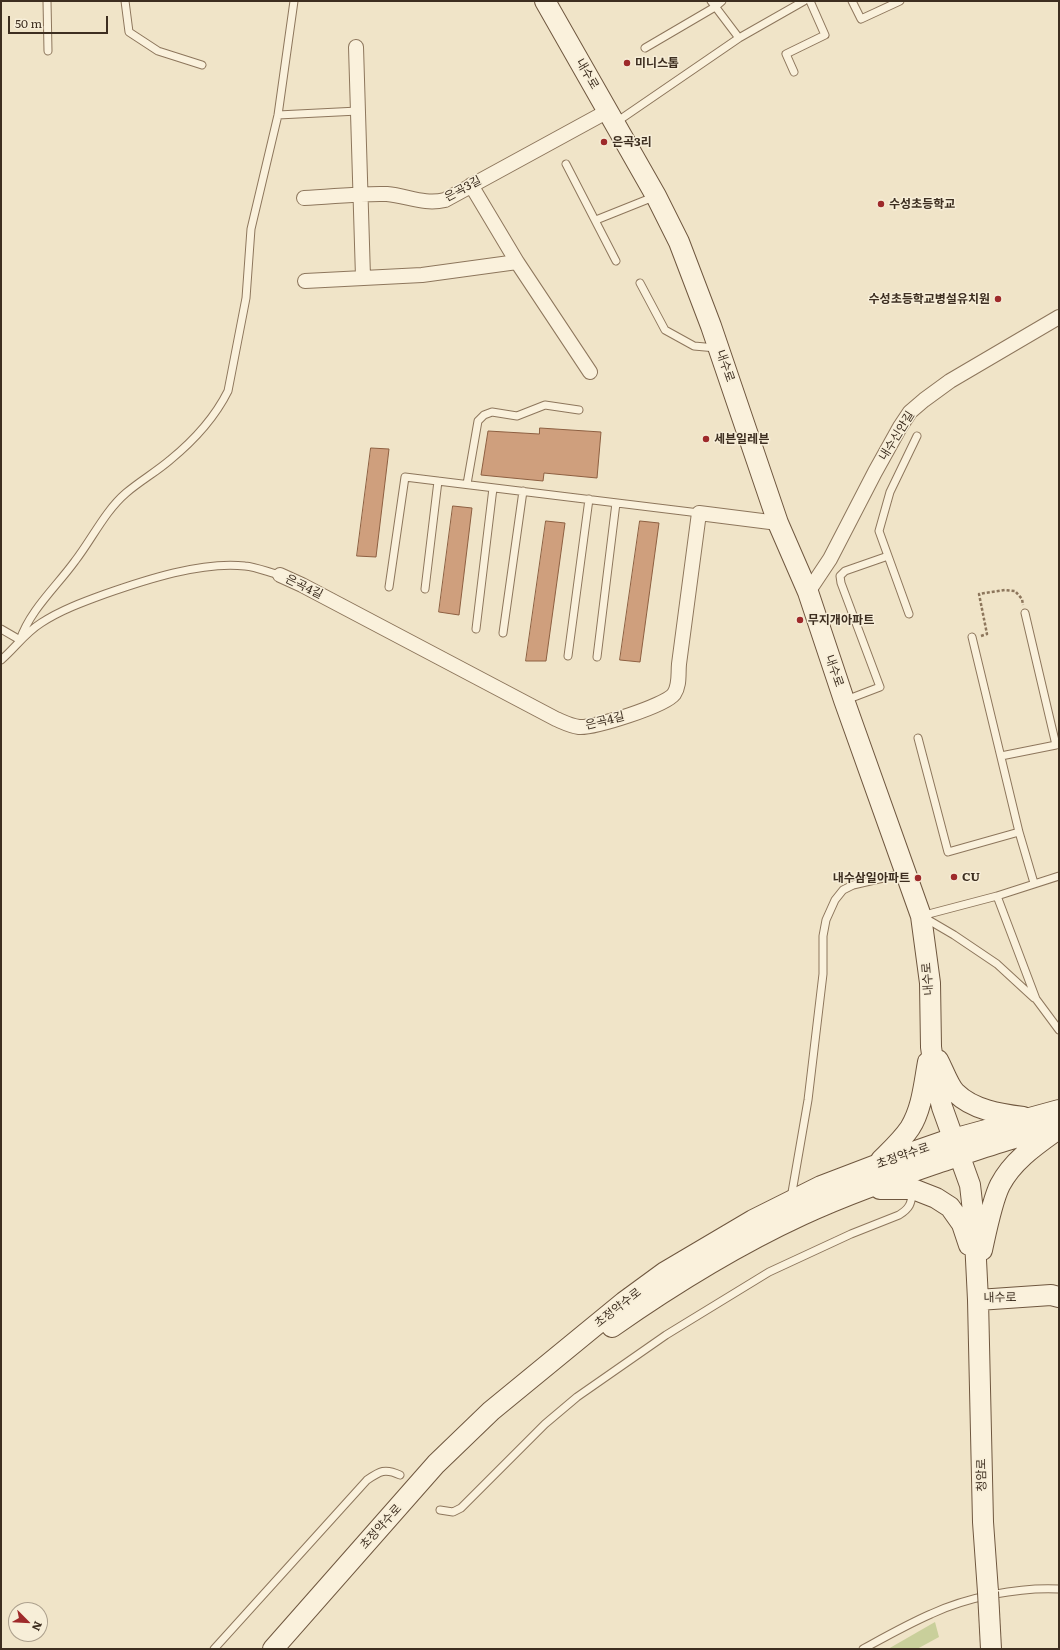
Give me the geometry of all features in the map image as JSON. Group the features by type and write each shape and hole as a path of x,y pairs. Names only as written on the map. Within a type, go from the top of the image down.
{"main road":[{"name":"내수로","path":"545,1 656,196 679,242 719,348 778,523 808,592 844,700 907,873 921,916 930,983 931,1047 936,1082 942,1108 970,1185 974,1220 978,1300 1051,1295 1059,1297"},
{"path":"931,1047 955,1093 969,1103 989,1110 1031,1118"},
{"path":"876,1165 900,1141 911,1127 921,1102 931,1047"},
{"name":"초정약수로","path":"291,1649 445,1474 488,1430 555,1370 612,1327 680,1281 801,1216 866,1189 957,1147 1031,1118 1059,1110"},
{"name":"초정약수로","path":"273,1649 436,1464 491,1411 624,1302 665,1272 753,1220 821,1186 876,1165 1059,1127"},
{"path":"977,1268 1000,1186 1011,1167 1032,1147 1059,1127"},
{"path":"866,1189 914,1189 936,1198 950,1207 962,1224 977,1268"},
{"name":"청암로","path":"978,1300 983,1522 991,1649"}],"street":[{"path":"356,47 363,277"},
{"name":"은곡3길","path":"304,198 388,194 422,202 445,200 471,185 612,117"},
{"path":"471,185 517,262 590,372"},
{"path":"305,281 422,275 517,262"},
{"name":"내수신안길","path":"808,592 830,560 875,472 910,412 950,381 1059,317"},
{"path":"699,513 778,523"},
{"name":"은곡4길","path":"280,575 302,585 556,719 579,727 590,726 656,706 667,701 674,694 678,684 679,664 699,513"}],"lane":[{"path":"47,1 48,51"},
{"path":"125,1 129,32 158,51 202,65"},
{"path":"20,640 25,626 75,561 115,505 126,493 171,460 196,435 221,405 228,391 246,298 251,229 278,115 294,1"},
{"path":"645,48 713,4 722,1"},
{"path":"612,117 739,38 804,1"},
{"path":"794,72 786,54 825,35 810,1"},
{"path":"852,1 861,19 900,1"},
{"path":"713,4 739,38"},
{"path":"278,115 358,111"},
{"path":"566,164 616,261"},
{"path":"596,220 656,196"},
{"path":"640,283 665,330 694,346 719,348"},
{"path":"467,484 478,421 484,414 492,412 517,416 545,404 579,410"},
{"path":"909,614 879,531 890,492 917,436"},
{"path":"389,587 405,477 699,513"},
{"path":"425,588 438,481"},
{"path":"476,629 493,488"},
{"path":"503,633 522,491"},
{"path":"568,656 589,499"},
{"path":"597,657 616,503"},
{"path":"844,700 880,687 840,576 845,571 888,556"},
{"path":"1,660 20,640 40,623 58,612 153,578 209,567 228,566 245,566 280,575"},
{"path":"1001,756 1056,745 1025,614"},
{"path":"1,629 20,640"},
{"path":"972,637 1019,832 1034,883"},
{"path":"918,738 948,852 1019,832"},
{"path":"790,1202 808,1100 823,974 823,936 826,920 835,900 843,890 853,885 907,873"},
{"path":"921,916 997,896 1059,876"},
{"path":"997,896 1036,999"},
{"path":"921,916 954,935 997,964 1036,999 1059,1030"},
{"path":"440,1510 453,1512 460,1508 545,1424 577,1397 666,1335 769,1272 808,1253 899,1215 908,1209 912,1201 914,1189"},
{"path":"214,1649 367,1480 378,1472 390,1470 400,1475"},
{"path":"863,1649 932,1613 969,1600 1011,1591 1041,1588 1059,1589"}],"path":[{"path":"972,637 987,634 978,594 1004,590 1016,591 1022,599 1025,614"}],"green space":[{"path":"935,1622 939,1637 917,1649 888,1649"}],"building":[{"path":"540,428 601,432 597,478 544,473 543,481 481,475 488,431 539,434"},
{"path":"371,448 389,449 376,557 357,556"},
{"path":"453,506 472,508 459,615 439,612"},
{"path":"546,521 565,523 546,661 526,661"},
{"path":"640,521 659,523 640,662 620,660"}],"place":[{"name":"미니스톱","path":"627,63"},
{"name":"은곡3리","path":"604,142"},
{"name":"수성초등학교","path":"881,204"},
{"name":"수성초등학교병설유치원","path":"998,299"},
{"name":"세븐일레븐","path":"706,439"},
{"name":"무지개아파트","path":"800,620"},
{"name":"CU","path":"954,877"},
{"name":"내수삼일아파트","path":"918,878"}]}
